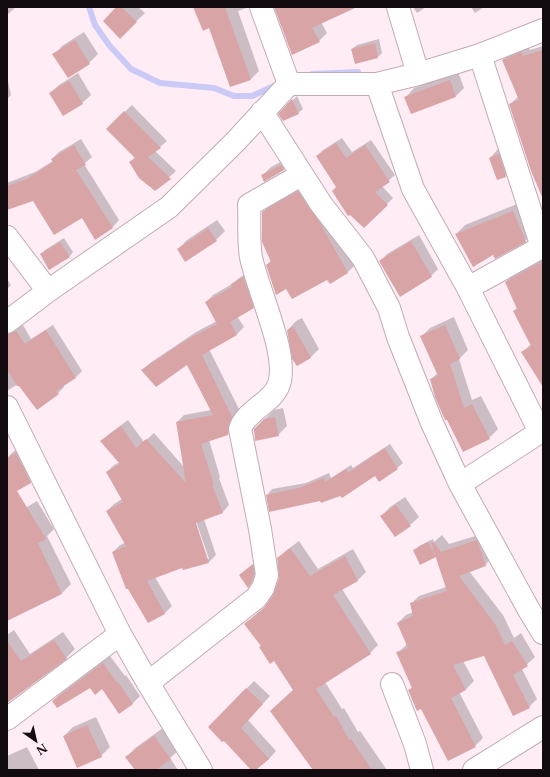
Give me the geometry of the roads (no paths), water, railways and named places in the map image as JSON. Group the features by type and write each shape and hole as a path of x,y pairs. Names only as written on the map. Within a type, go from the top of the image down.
{"street":[{"path":"261,7 289,84"},
{"path":"398,7 418,74"},
{"path":"7,322 169,206 234,143 289,84 377,84 418,74 480,55 543,30"},
{"path":"468,288 538,249 541,244 480,55"},
{"path":"377,84 413,189 468,288 541,431 460,484"},
{"path":"262,112 321,204 363,258 389,308 398,337 432,423 460,484 543,633"},
{"path":"148,683 256,598 263,588 267,575 260,529 240,429 246,418 274,393 279,385 282,372 276,338 251,256 249,205 301,175"},
{"path":"7,237 48,292"},
{"path":"7,407 120,634 201,770"},
{"path":"7,719 120,634"},
{"path":"392,684 415,744 422,770"},
{"path":"474,770 543,726"}],"waterway":[{"path":"89,7 95,25 109,45 131,69 160,83 214,88 234,96 252,96 276,85"},
{"path":"312,74 358,72"}]}
